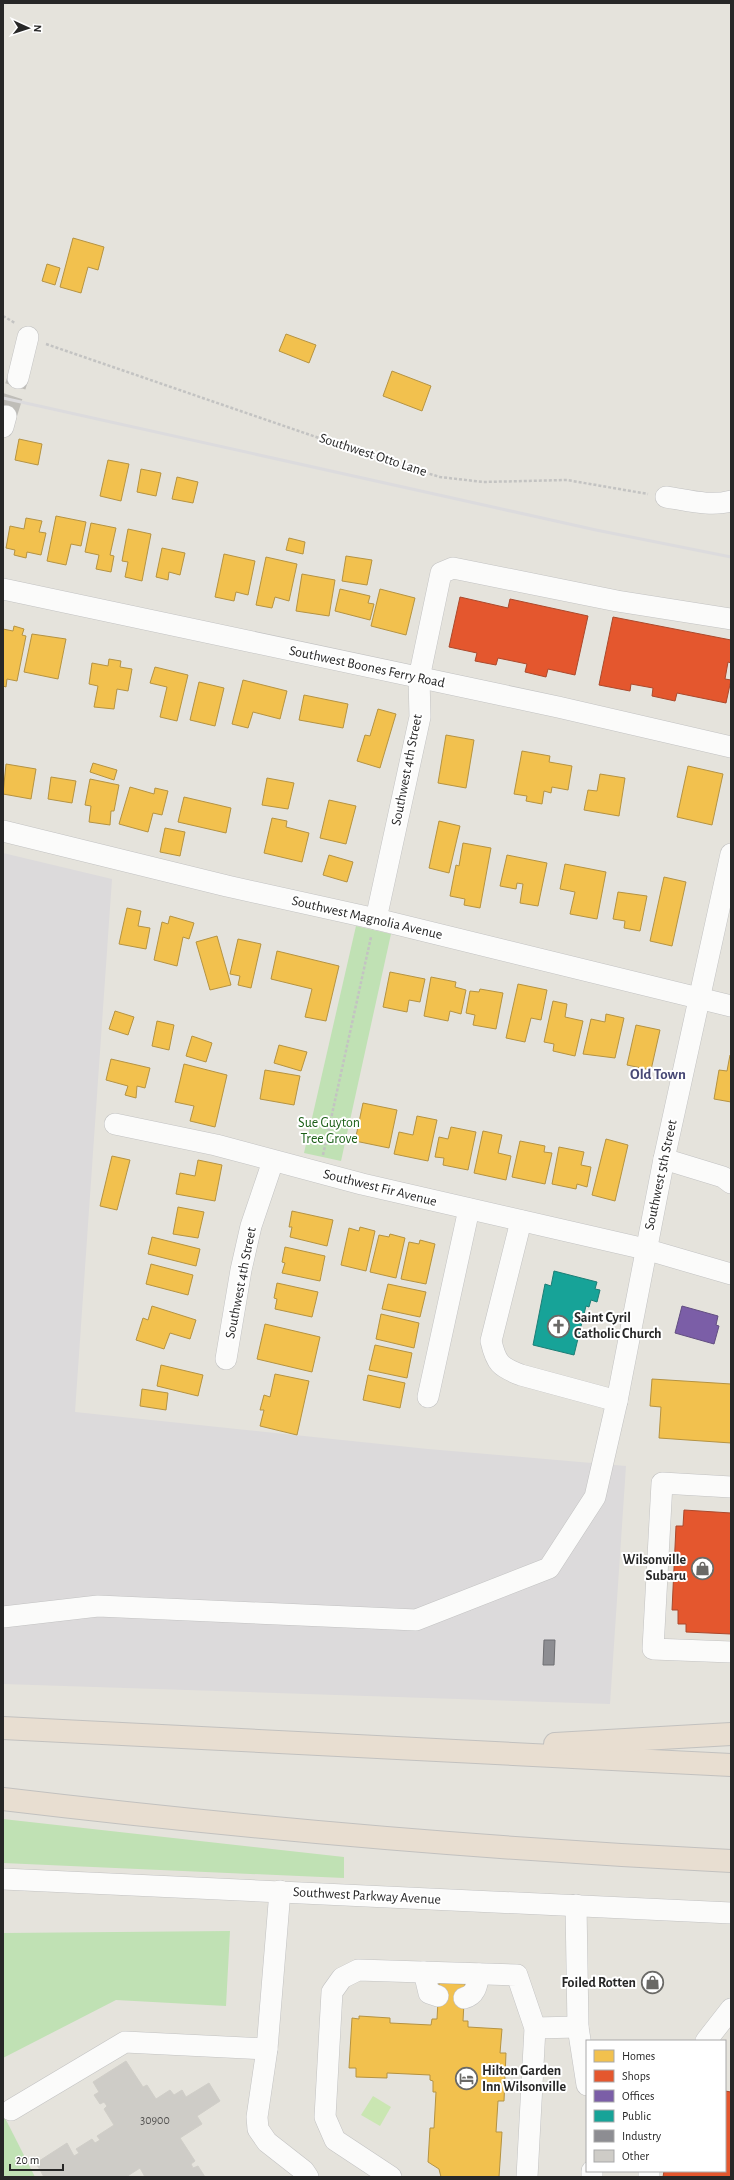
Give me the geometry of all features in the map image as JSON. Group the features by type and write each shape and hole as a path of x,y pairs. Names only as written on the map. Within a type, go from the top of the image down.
{"highway":[{"path":"3,1728 731,1765"},
{"path":"448,1750 731,1734"},
{"path":"3,1799 235,1825 363,1837 731,1861"}],"street":[{"path":"18,378 28,337"},
{"path":"666,497 698,502 723,503 731,501"},
{"name":"Southwest 4th Street","path":"376,919 420,718 419,678 441,573 453,568 617,601 731,619"},
{"name":"Southwest Boones Ferry Road","path":"3,589 558,707 731,747"},
{"name":"Southwest Magnolia Avenue","path":"3,831 228,886 376,919 700,997 731,1006"},
{"name":"Southwest 5th Street","path":"3,1617 98,1606 416,1620 549,1568 595,1497 617,1401 664,1159 731,854"},
{"name":"Southwest Fir Avenue","path":"115,1124 216,1145 320,1173 469,1209 646,1249 731,1274"},
{"path":"664,1159 723,1177 731,1183"},
{"name":"Southwest 4th Street","path":"226,1359 241,1270 251,1226 274,1161"},
{"path":"428,1397 469,1209"},
{"path":"521,1221 492,1341 495,1359 506,1370 521,1376 617,1401"},
{"path":"731,1487 662,1483 653,1649 731,1652"},
{"name":"Southwest Parkway Avenue","path":"3,1879 731,1913"},
{"path":"280,1891 267,2049 257,2116 258,2129 267,2142 304,2171 308,2177"},
{"path":"576,1905 578,2027 586,2079"},
{"path":"391,2177 335,2140 325,2117 332,1992 342,1978 358,1970 517,1975 535,2028 528,2177"},
{"path":"424,1972 429,1993 438,1996"},
{"path":"464,1998 470,1996 475,1990 479,1974"},
{"path":"707,2040 731,2009"},
{"path":"535,2028 578,2027"},
{"path":"10,2110 125,2042 267,2049"}],"path":[{"name":"Southwest Otto Lane","path":"28,337 380,459 440,477 483,482 566,480 666,497"},
{"path":"320,1173 367,951 376,919"}],"shaded area":[{"path":"3,853 112,879 75,1412 428,1449 626,1466 610,1704 3,1684"}],"green space":[{"name":"Sue Guyton Tree Grove","path":"356,926 391,934 341,1161 304,1153"},
{"path":"3,1819 344,1857 344,1878 3,1863"},
{"path":"230,1931 226,2006 116,2000 3,2058 3,1933"},
{"path":"373,2096 391,2107 380,2126 361,2115"},
{"path":"3,2114 35,2177 3,2177"}],"building: Homes":[{"path":"73,238 104,247 98,270 88,267 81,293 60,287"},
{"path":"47,264 60,268 55,285 42,281"},
{"path":"286,334 316,345 309,363 279,351"},
{"path":"392,371 431,386 422,411 383,396"},
{"path":"19,439 42,444 38,465 15,460"},
{"path":"108,460 129,464 121,501 100,496"},
{"path":"141,469 161,473 156,496 137,492"},
{"path":"177,477 198,482 193,503 172,499"},
{"path":"56,516 86,522 81,546 71,544 66,565 47,561"},
{"path":"26,518 42,521 39,532 46,533 41,555 27,552 26,558 14,555 15,550 6,548 10,526 24,529"},
{"path":"91,523 116,528 110,555 114,556 111,572 96,569 99,555 85,552"},
{"path":"128,529 151,534 142,581 125,577 128,562 122,561"},
{"path":"289,538 305,542 303,554 286,550"},
{"path":"162,548 185,553 180,575 169,572 168,580 156,577"},
{"path":"224,554 255,561 248,595 236,592 234,601 215,597"},
{"path":"346,556 372,560 367,585 342,581"},
{"path":"266,557 297,564 289,601 275,597 272,608 256,605"},
{"path":"302,574 335,580 329,616 296,611"},
{"path":"340,589 370,596 368,603 374,604 370,620 335,611"},
{"path":"380,589 415,598 406,635 371,626"},
{"path":"14,626 24,629 22,635 26,636 17,681 7,679 6,687 3,686 3,629 13,631"},
{"path":"32,634 66,639 58,679 24,672"},
{"path":"109,659 121,661 120,667 132,669 128,691 117,689 114,709 94,707 98,686 89,684 92,663 108,666"},
{"path":"155,667 188,675 177,721 160,717 167,687 150,683"},
{"path":"243,680 287,691 280,719 253,712 248,728 232,724"},
{"path":"199,682 224,688 215,726 190,720"},
{"path":"304,695 348,704 343,728 299,720"},
{"path":"378,709 396,714 380,768 357,761 365,735 370,736"},
{"path":"446,735 474,740 466,788 438,783"},
{"path":"522,751 550,756 549,762 572,766 568,790 552,787 551,793 544,791 542,804 526,801 527,796 514,794"},
{"path":"93,763 117,770 114,780 90,772"},
{"path":"6,764 36,769 31,799 3,794"},
{"path":"688,766 723,774 712,825 677,817"},
{"path":"600,774 625,778 619,816 584,810 588,790 597,791"},
{"path":"51,777 76,781 72,803 48,799"},
{"path":"267,778 294,783 288,809 262,805"},
{"path":"90,779 119,785 114,811 111,811 110,825 89,822 91,806 85,805"},
{"path":"130,787 154,794 155,788 168,791 162,815 153,813 148,832 119,824"},
{"path":"184,797 231,808 226,833 178,822"},
{"path":"329,800 356,806 346,844 320,838"},
{"path":"272,818 287,821 286,827 309,833 302,862 264,853"},
{"path":"439,821 460,826 449,873 429,868"},
{"path":"165,828 185,832 180,856 160,852"},
{"path":"463,843 491,848 480,908 464,905 465,899 450,896 456,865 459,866"},
{"path":"329,855 353,862 347,882 323,875"},
{"path":"507,855 547,863 538,906 520,903 523,884 517,883 516,889 500,886"},
{"path":"565,864 606,872 597,919 570,914 575,892 560,889"},
{"path":"664,877 686,882 672,946 650,941"},
{"path":"618,892 647,896 640,931 624,928 625,921 613,919"},
{"path":"127,908 141,911 138,926 150,928 146,949 119,944"},
{"path":"170,916 194,923 189,939 183,937 177,966 154,960 162,922 168,924"},
{"path":"217,936 231,985 210,990 196,942"},
{"path":"238,939 261,944 251,988 238,985 240,976 230,974"},
{"path":"277,951 339,966 326,1021 305,1017 312,989 271,979"},
{"path":"390,972 425,979 420,1002 409,1000 407,1012 383,1007"},
{"path":"431,977 456,982 455,987 466,990 461,1014 450,1011 448,1021 424,1016"},
{"path":"518,984 547,990 541,1020 531,1018 525,1042 506,1038"},
{"path":"480,989 503,993 496,1029 473,1025 475,1015 466,1013 470,991 479,992"},
{"path":"553,1001 567,1004 565,1017 583,1021 575,1056 553,1051 554,1044 544,1042"},
{"path":"115,1011 134,1017 128,1035 109,1029"},
{"path":"606,1014 624,1018 615,1058 583,1054 591,1019 605,1022"},
{"path":"157,1021 174,1025 169,1050 152,1046"},
{"path":"636,1025 660,1030 651,1070 627,1065"},
{"path":"192,1036 212,1043 206,1062 186,1056"},
{"path":"279,1045 307,1052 301,1071 274,1063"},
{"path":"730,1055 731,1102 714,1099 719,1070 727,1071"},
{"path":"111,1059 150,1068 145,1088 137,1086 136,1098 125,1095 128,1086 106,1080"},
{"path":"184,1064 227,1075 215,1127 190,1121 194,1106 175,1102"},
{"path":"265,1070 300,1076 294,1105 260,1099"},
{"path":"363,1103 397,1110 389,1148 355,1141"},
{"path":"417,1116 437,1120 428,1161 394,1154 399,1132 413,1135"},
{"path":"451,1127 476,1132 468,1170 443,1165 444,1158 435,1157 439,1137 448,1139"},
{"path":"483,1131 502,1135 498,1153 511,1156 506,1180 474,1173"},
{"path":"606,1139 628,1145 615,1201 592,1195"},
{"path":"520,1141 545,1146 544,1152 552,1153 545,1184 512,1177"},
{"path":"559,1147 584,1152 581,1165 591,1167 587,1187 577,1184 576,1189 552,1184"},
{"path":"112,1156 130,1160 117,1210 100,1206"},
{"path":"198,1160 222,1165 215,1201 176,1194 180,1173 195,1176"},
{"path":"178,1207 204,1212 198,1238 173,1234"},
{"path":"292,1211 333,1220 327,1246 290,1237 292,1227 289,1227"},
{"path":"360,1227 375,1231 366,1271 341,1265 349,1228 359,1231"},
{"path":"390,1234 405,1238 396,1278 370,1272 379,1235 389,1237"},
{"path":"152,1237 200,1249 196,1266 148,1254"},
{"path":"420,1240 435,1244 426,1284 401,1279 409,1242 419,1244"},
{"path":"285,1247 325,1256 320,1281 282,1273 285,1263 282,1262"},
{"path":"151,1264 193,1275 188,1295 146,1284"},
{"path":"277,1283 318,1292 312,1317 275,1309 277,1299 274,1298"},
{"path":"388,1284 426,1292 420,1317 382,1309"},
{"path":"152,1306 196,1320 190,1339 170,1333 164,1349 136,1340 143,1318 148,1320"},
{"path":"381,1314 419,1323 414,1348 376,1339"},
{"path":"265,1324 320,1337 312,1372 257,1359"},
{"path":"375,1345 412,1353 407,1378 369,1370"},
{"path":"161,1365 203,1375 198,1396 157,1386"},
{"path":"275,1374 309,1381 297,1435 260,1426 264,1410 260,1410 264,1395 270,1397"},
{"path":"368,1375 405,1383 400,1408 363,1400"},
{"path":"652,1379 731,1384 731,1443 659,1438 661,1407 650,1406"},
{"path":"142,1389 168,1393 166,1410 140,1406"},
{"name":"Hilton Garden Inn Wilsonville","path":"439,1983 465,1984 463,2021 468,2021 468,2027 502,2029 500,2053 506,2053 504,2101 498,2101 496,2132 502,2132 499,2177 441,2177 439,2169 428,2162 430,2128 434,2128 436,2092 433,2092 433,2081 430,2080 430,2075 387,2073 387,2078 356,2077 356,2068 349,2068 352,2018 359,2019 359,2016 390,2018 390,2023 431,2025 432,2019 437,2019"}],"building: Shops":[{"path":"460,597 508,608 510,599 588,616 575,675 548,669 546,677 525,672 527,664 498,658 496,665 475,661 477,653 449,647"},
{"path":"613,617 731,640 731,663 728,662 725,679 731,680 726,703 677,693 675,701 652,696 653,688 631,684 630,691 599,685"},
{"name":"Wilsonville Subaru","path":"684,1510 731,1513 731,1634 686,1632 686,1624 678,1624 678,1610 672,1610 676,1526 683,1526"},
{"path":"726,2091 731,2092 731,2177 663,2177 664,2172 726,2172"}],"building: Offices":[{"path":"682,1306 718,1316 716,1325 719,1326 714,1344 675,1333"}],"building: Public":[{"name":"Saint Cyril Catholic Church","path":"554,1271 597,1282 595,1289 600,1290 597,1302 591,1300 589,1307 586,1306 574,1355 533,1345 545,1284 551,1286"}],"building: Industry":[{"path":"544,1640 555,1640 554,1665 543,1665"}],"building: Other":[{"path":"126,2061 143,2087 147,2085 156,2099 170,2090 174,2095 182,2090 186,2097 209,2083 220,2101 197,2116 202,2124 180,2138 195,2161 191,2164 193,2168 198,2166 205,2177 145,2177 140,2168 126,2177 44,2177 36,2163 67,2143 74,2156 79,2153 76,2149 92,2139 95,2143 100,2140 97,2136 114,2125 104,2109 107,2106 104,2102 100,2104 94,2095 99,2092 93,2082"}],"tunnel":[{"path":"6,416 18,378"}],"railway":[{"path":"3,398 596,530 731,557"}],"place":[{"name":"Saint Cyril Catholic Church","path":"559,1326"},
{"name":"Wilsonville Subaru","path":"702,1568"},
{"name":"Foiled Rotten","path":"652,1983"},
{"name":"Hilton Garden Inn Wilsonville","path":"467,2079"}],"district":[{"name":"Old Town","path":"658,1074"}]}
